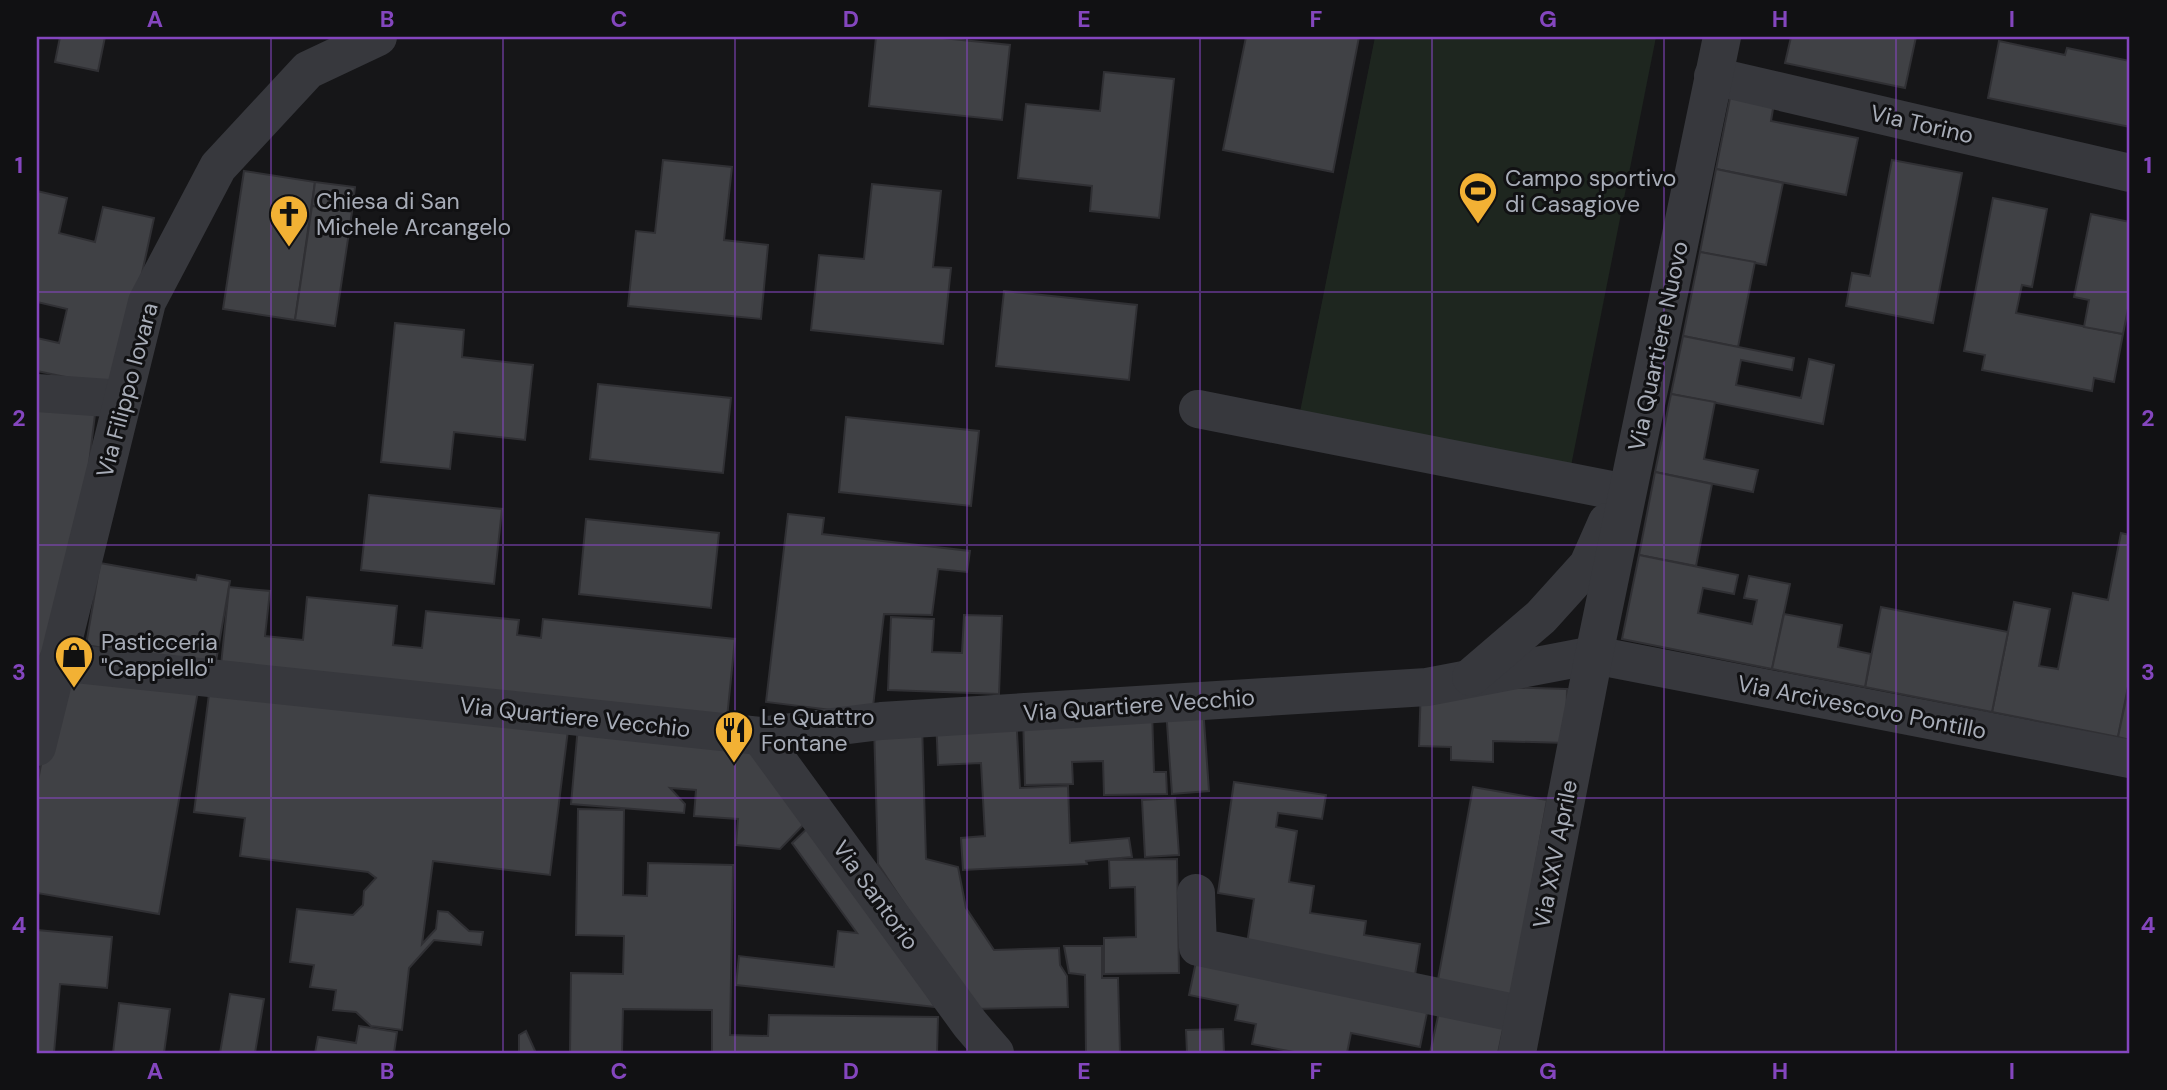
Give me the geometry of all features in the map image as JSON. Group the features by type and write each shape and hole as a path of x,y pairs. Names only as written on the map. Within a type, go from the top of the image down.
{"street":[{"name":"Via Filippo Iovara","path":"37,747 147,302 218,167 308,70 378,37"},
{"name":"Via Quartiere Nuovo","path":"1594,655 1627,477 1722,37"},
{"name":"Via Torino","path":"1713,76 2130,173"},
{"path":"37,393 123,399"},
{"path":"1198,409 1627,477"},
{"name":"Via Quartiere Vecchio","path":"1469,679 1541,617 1588,565 1627,477"},
{"name":"Via Quartiere Vecchio","path":"58,662 760,736 881,721 1427,687 1594,655"},
{"name":"Via Arcivescovo Pontillo","path":"1594,655 2130,759"},
{"name":"Via XXV Aprile","path":"1517,1053 1594,655"},
{"name":"Via Santorio","path":"760,736 962,1013 995,1053"},
{"path":"1196,893 1198,947 1524,1015"}],"shaded area":[{"name":"Campo sportivo di Casagiove","path":"1375,37 1656,37 1571,466 1300,412"}],"building":[{"path":"60,37 105,37 98,71 55,62"},
{"path":"876,37 933,37 1010,45 1002,120 869,106"},
{"path":"1246,37 1359,37 1333,172 1223,150"},
{"path":"1791,37 1916,37 1905,88 1785,63"},
{"path":"1999,41 2065,55 2067,48 2130,61 2130,127 1988,98"},
{"path":"1104,72 1174,79 1159,218 1090,211 1092,186 1018,178 1026,104 1100,111"},
{"path":"1732,88 1775,97 1771,121 1858,138 1846,195 1716,169"},
{"path":"663,160 732,167 724,240 768,245 761,319 628,306 636,231 655,233"},
{"path":"1892,160 1962,173 1933,323 1846,306 1852,273 1870,276"},
{"path":"1716,169 1783,183 1766,265 1700,252"},
{"name":"Chiesa di San Michele Arcangelo","path":"244,171 315,182 295,320 223,309"},
{"path":"315,182 355,187 352,212 312,206"},
{"path":"872,184 941,191 933,267 951,268 943,344 811,330 819,255 864,259"},
{"path":"37,191 67,198 59,233 95,242 103,207 154,218 117,388 37,371 37,338 59,343 67,309 37,302"},
{"path":"1993,198 2047,209 2032,287 2022,285 2016,313 2123,334 2114,382 2094,378 2092,391 1982,370 1985,355 1964,351"},
{"path":"312,206 352,212 335,326 295,320"},
{"path":"2091,214 2130,222 2130,299 2123,334 2084,327 2089,300 2074,297"},
{"path":"1700,252 1755,262 1738,347 1683,336"},
{"path":"1004,291 1137,305 1129,380 996,366"},
{"path":"395,323 464,330 462,357 533,365 525,440 454,432 450,469 381,462"},
{"path":"1683,336 1794,358 1792,370 1741,360 1736,385 1801,398 1809,359 1834,365 1823,424 1671,394"},
{"path":"598,384 731,398 723,473 590,459"},
{"path":"1671,394 1715,402 1704,459 1758,470 1753,492 1655,472"},
{"path":"37,400 96,406 82,522 37,699"},
{"path":"846,417 979,431 971,506 839,492"},
{"path":"1655,472 1712,484 1696,566 1639,555"},
{"path":"369,495 502,509 494,584 361,570"},
{"path":"788,514 824,518 822,534 970,551 967,572 938,569 932,615 884,614 872,715 766,702"},
{"path":"586,519 719,533 711,608 579,594"},
{"path":"2121,533 2130,535 2130,677 2118,737 1992,712 2014,602 2050,609 2039,666 2058,669 2073,593 2108,600"},
{"path":"1639,555 1738,575 1734,594 1703,588 1698,613 1752,624 1757,600 1744,598 1749,576 1790,584 1772,669 1622,639"},
{"path":"100,563 196,580 197,575 230,581 215,667 86,645"},
{"path":"229,587 270,591 265,636 303,640 307,597 397,606 393,645 422,648 426,611 519,620 517,635 541,638 543,619 735,639 727,718 221,665"},
{"path":"1881,607 2008,632 1992,712 1865,687"},
{"path":"1784,614 1842,625 1838,647 1871,654 1865,687 1772,669"},
{"path":"964,615 1002,616 999,694 888,690 891,617 934,619 932,652 962,653"},
{"path":"59,669 198,691 159,914 37,893 37,786"},
{"path":"2130,680 2130,740 2118,737"},
{"path":"1421,685 1567,689 1566,743 1493,741 1493,762 1451,760 1451,747 1419,746"},
{"path":"210,686 568,730 550,875 433,861 422,944 436,929 438,911 448,912 469,931 483,932 481,945 434,940 409,968 402,1030 371,1026 356,1012 333,1010 336,990 310,987 314,965 290,962 297,909 353,915 363,905 364,891 376,878 368,872 240,856 245,818 194,812"},
{"path":"1203,707 1209,791 1172,794 1166,709"},
{"path":"1152,711 1154,772 1166,772 1167,794 1104,795 1103,761 1072,762 1073,784 1025,785 1023,715"},
{"path":"1016,714 1020,788 1068,786 1070,843 1129,838 1132,857 1086,861 1087,864 963,870 961,838 985,836 981,763 938,765 936,718"},
{"path":"922,723 926,859 958,867 966,908 994,950 1059,948 1060,965 1067,976 1068,1007 974,1009 878,864 874,725"},
{"path":"578,726 753,743 812,816 780,849 736,845 738,819 694,816 696,790 670,788 685,804 684,813 571,804"},
{"path":"1234,782 1326,795 1322,819 1278,813 1276,827 1297,831 1289,882 1314,886 1310,913 1366,921 1364,935 1420,944 1415,975 1246,950 1254,899 1218,893"},
{"path":"1473,787 1547,800 1512,998 1437,985"},
{"path":"1175,798 1179,855 1145,857 1142,800"},
{"path":"578,809 624,810 623,895 647,896 648,863 733,865 730,1035 768,1036 769,1015 938,1017 937,1053 712,1053 712,1010 623,1009 622,1053 570,1053 571,973 623,974 624,936 576,935"},
{"path":"816,820 935,1007 736,985 739,956 834,967 838,931 857,933 792,843"},
{"path":"1177,859 1179,973 1104,974 1104,938 1136,937 1135,887 1110,888 1109,860"},
{"path":"37,930 112,937 107,988 60,984 54,1053 37,1053"},
{"path":"1064,946 1102,946 1102,978 1118,978 1120,1053 1086,1053 1085,975 1069,973"},
{"path":"1197,957 1429,1003 1420,1047 1351,1033 1347,1053 1299,1053 1252,1044 1256,1024 1235,1020 1238,1005 1189,995"},
{"path":"230,994 264,999 255,1053 220,1053"},
{"path":"119,1003 170,1009 164,1053 113,1053"},
{"path":"1440,1007 1505,1020 1498,1053 1430,1053"},
{"path":"359,1026 397,1032 394,1053 315,1053 318,1037 356,1043"},
{"path":"1223,1029 1224,1053 1187,1053 1186,1030"},
{"path":"526,1031 536,1053 519,1053 519,1035"}],"place":[{"name":"Campo sportivo di Casagiove","path":"1478,225"},
{"name":"Chiesa di San Michele Arcangelo","path":"289,248"},
{"name":"Pasticceria \"Cappiello\"","path":"74,689"},
{"name":"Le Quattro Fontane","path":"734,764"}]}
